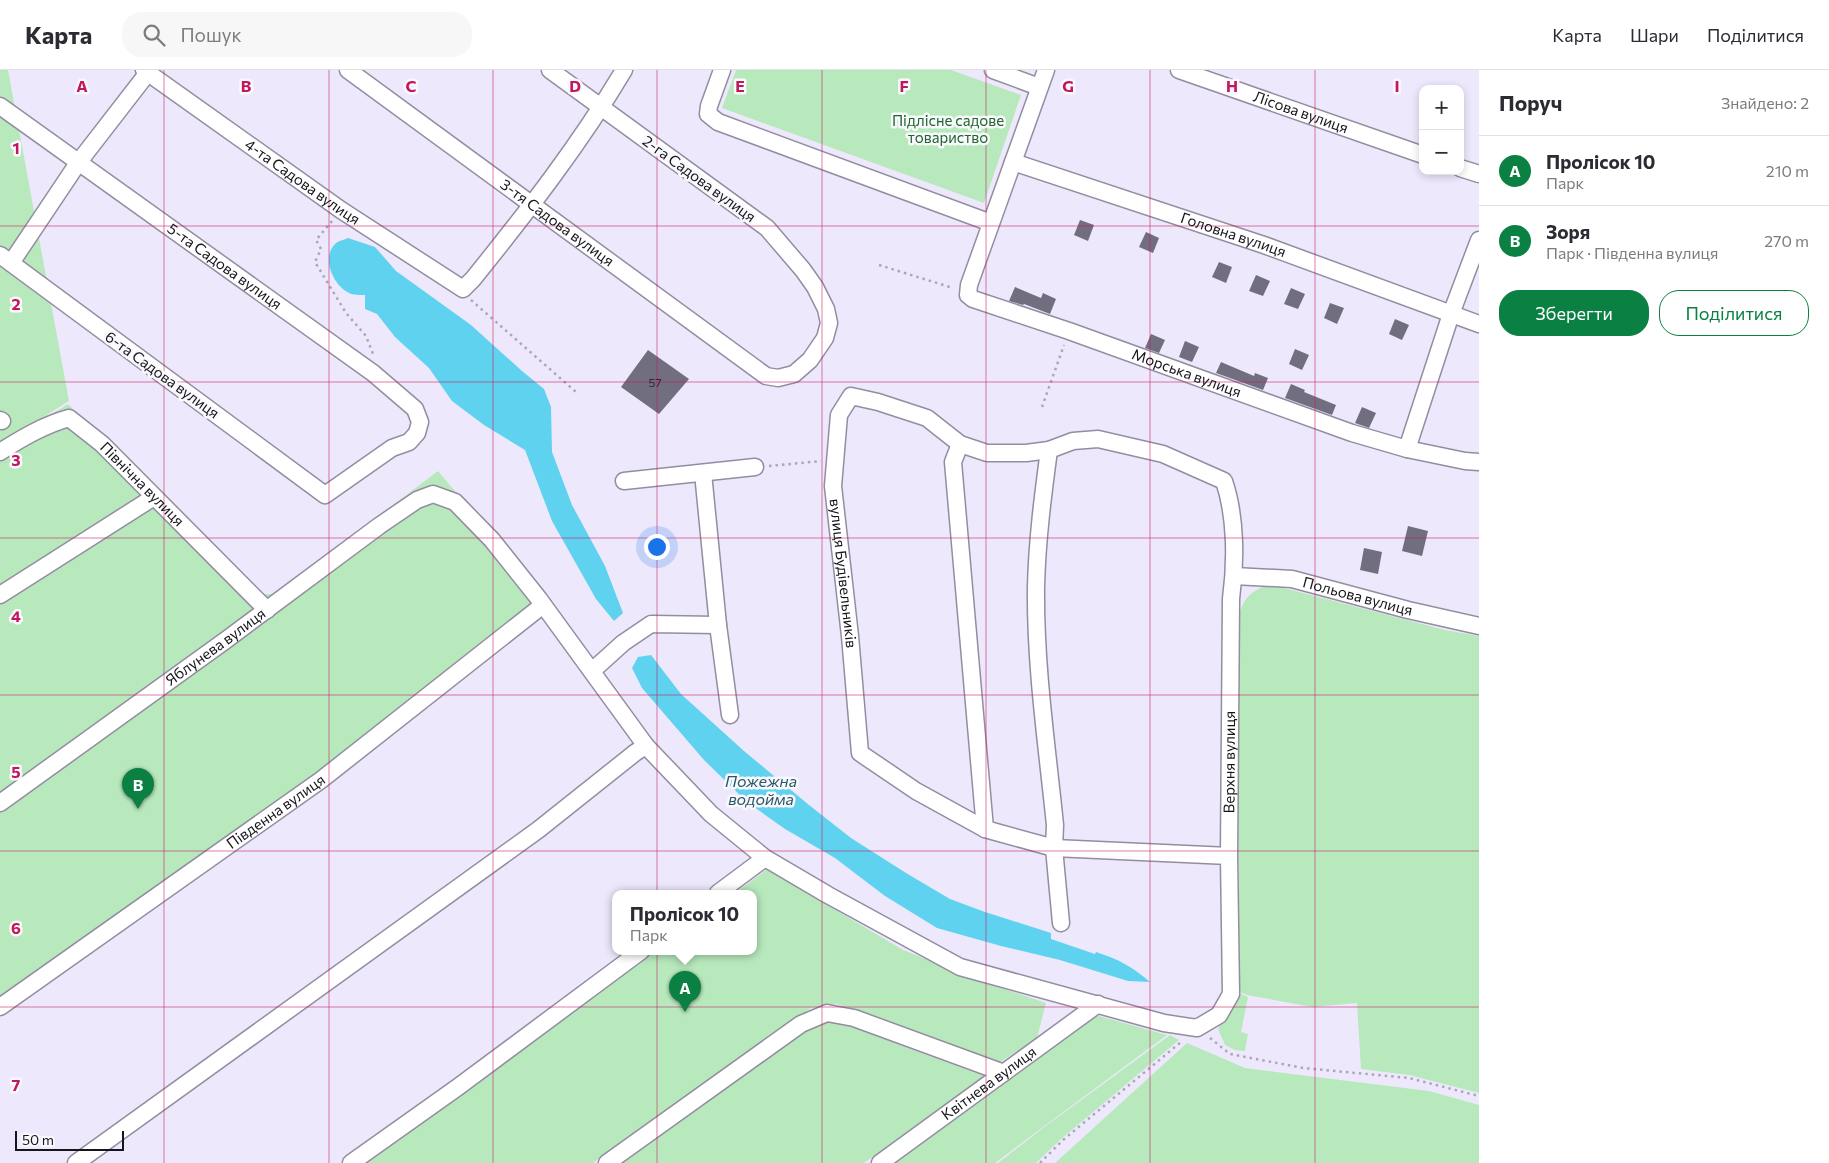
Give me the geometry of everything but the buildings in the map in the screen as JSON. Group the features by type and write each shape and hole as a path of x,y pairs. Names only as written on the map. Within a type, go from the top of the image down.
{"street":[{"name":"3-тя Садова вулиця","path":"348,70 766,376"},
{"name":"2-га Садова вулиця","path":"550,70 767,228 803,270 815,287 830,322 825,338 810,360 794,374 778,378 766,376"},
{"path":"463,289 533,204 602,108 624,70"},
{"path":"722,70 708,114 718,122 991,223"},
{"path":"993,70 1039,87"},
{"path":"968,294 969,285 1046,70"},
{"name":"Лісова вулиця","path":"1180,70 1419,153"},
{"path":"5,259 147,71"},
{"name":"4-та Садова вулиця","path":"147,71 341,210 463,289"},
{"name":"5-та Садова вулиця","path":"0,106 373,373 415,409 420,422 417,433 409,442"},
{"name":"Головна вулиця","path":"1014,162 1264,245 1479,324"},
{"path":"1464,169 1479,174"},
{"path":"1407,449 1451,314 1479,240"},
{"name":"6-та Садова вулиця","path":"5,259 325,495 392,448 409,442"},
{"name":"Морська вулиця","path":"968,294 972,299 984,304 1069,331 1352,433 1407,449 1465,461 1479,462"},
{"name":"вулиця Будівельників","path":"960,444 928,418 878,402 851,396 838,415 832,486 850,636 860,753 916,791 985,828"},
{"name":"Північна вулиця","path":"0,452 35,431 69,418 102,444 267,610"},
{"name":"Верхня вулиця","path":"1049,450 1073,441 1098,440 1163,454 1224,481 1231,502 1234,576 1231,599 1229,856 1231,994 1219,1016 1197,1028"},
{"path":"1062,923 1054,848 1055,825 1038,659 1036,595 1043,499 1049,450 1026,453 986,453 960,444 953,462 985,828 1054,848 1229,856"},
{"path":"624,481 755,467"},
{"path":"703,472 718,625 730,716"},
{"name":"Яблунева вулиця","path":"0,803 387,521 417,500 433,494 455,502 480,527 542,605"},
{"path":"0,595 154,497"},
{"name":"Польова вулиця","path":"1234,576 1292,580 1479,626"},
{"path":"542,605 646,746 711,814 765,858 828,895 960,967 1164,1023 1197,1028"},
{"name":"Південна вулиця","path":"0,1007 321,780 542,605"},
{"path":"592,672 622,643 651,624 718,625"},
{"path":"76,1163 538,830 646,746"},
{"path":"722,890 765,858"},
{"path":"351,1163 458,1087 636,955"},
{"name":"Квітнева вулиця","path":"880,1163 1098,1004"},
{"path":"607,1163 801,1024 827,1012 854,1018 1004,1073"}],"path":[{"path":"341,210 316,240 321,249 315,262 346,313 366,336 372,350 375,365 373,373"},
{"path":"880,265 968,294"},
{"path":"463,289 469,299 576,392"},
{"path":"1042,407 1069,331"},
{"path":"755,467 835,460"},
{"path":"1040,1163 1063,1140 1197,1028 1230,1054 1303,1068 1409,1078 1479,1096"}],"green space":[{"path":"0,70 8,70 69,401 0,444"},
{"name":"Підлісне садове товариство","path":"736,70 951,70 1021,95 984,203 722,108"},
{"path":"68,404 258,594 275,594 438,471 551,605 0,1013 0,446"},
{"path":"1264,586 1280,587 1445,630 1479,636 1479,1093 1409,1075 1361,1069 1357,1003 1312,1007 1247,995 1238,991 1239,887 1236,665 1240,612 1249,596"},
{"path":"770,867 829,906 903,950 993,985 1046,1003 1037,1038 997,1064 837,1004 811,1008 593,1163 357,1163 646,955 757,955 757,890 739,890"},
{"path":"1237,992 1248,997 1241,1032 1248,1034 1245,1051 1235,1050 1225,1045 1218,1029"},
{"path":"1092,1014 1167,1035 995,1163 889,1163"},
{"path":"834,1020 859,1026 902,1046 984,1076 864,1163 615,1163 805,1027"},
{"path":"1170,1035 1179,1040 1061,1139 1036,1163 998,1163 1043,1128"},
{"path":"1187,1043 1245,1068 1429,1091 1479,1105 1479,1163 1055,1163"}],"water":[{"path":"348,238 375,247 396,271 471,325 544,389 551,407 552,452 572,505 605,566 623,613 614,621 596,599 552,521 525,450 484,425 452,401 429,368 395,337 377,314 365,309 365,295 349,293 338,284 331,271 329,257 335,244"},
{"name":"Пожежна водойма","path":"651,655 681,694 744,751 851,838 950,899 1051,933 1051,939 1095,954 1096,952 1125,964 1150,982 1128,981 1060,960 937,928 885,896 835,858 785,829 747,802 704,760 642,688 632,668 638,657"}],"place":[{"name":"Зоря","path":"138,809"},
{"name":"Пролісок 10","path":"685,1012"}]}
